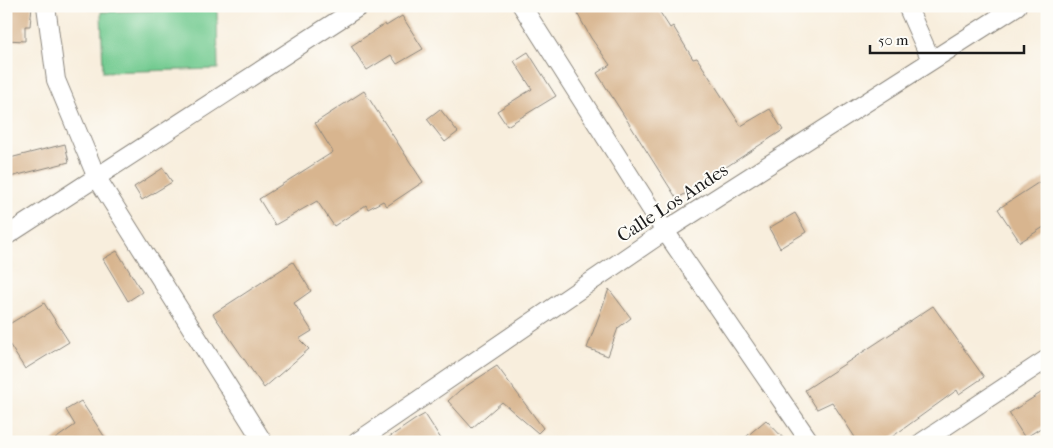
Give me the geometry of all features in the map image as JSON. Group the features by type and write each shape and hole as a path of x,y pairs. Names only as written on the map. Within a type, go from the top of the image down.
{"street":[{"path":"46,6 56,80 97,178 263,442"},
{"path":"6,236 360,6"},
{"path":"522,6 666,230 810,442"},
{"path":"907,6 931,60"},
{"name":"Calle Los Andes","path":"357,442 666,230 1016,6"},
{"path":"922,442 1047,359"}],"green space":[{"path":"217,9 218,69 103,72 101,12"}],"building":[{"path":"6,6 32,6 30,26 25,26 25,41 6,40"},
{"path":"573,6 656,6 670,28 673,26 693,59 697,58 741,126 770,109 783,130 677,199 597,73 610,65 591,38"},
{"path":"402,16 423,49 397,64 391,55 367,70 351,46 385,24 386,26"},
{"path":"528,52 556,96 507,126 497,111 532,89 514,61"},
{"path":"364,91 423,182 387,206 383,201 368,209 366,205 334,226 317,201 275,225 259,199 333,152 315,123"},
{"path":"440,109 458,132 445,142 427,119"},
{"path":"65,144 69,162 6,178 6,159"},
{"path":"163,168 172,182 142,200 134,187"},
{"path":"1047,177 1047,225 1020,242 998,209"},
{"path":"795,213 806,232 780,248 769,228"},
{"path":"117,251 142,292 128,301 103,259"},
{"path":"293,262 311,291 294,303 312,331 299,339 309,349 264,388 213,314"},
{"path":"609,289 631,318 618,328 608,356 587,348"},
{"path":"44,303 69,342 25,369 6,339 6,326"},
{"path":"933,306 984,377 959,394 957,390 885,442 858,442 832,402 817,409 805,390"},
{"path":"497,366 543,428 538,433 502,402 472,428 448,401 460,390"},
{"path":"1047,389 1047,424 1025,438 1009,413"},
{"path":"81,401 108,442 51,442 75,425 66,410"},
{"path":"425,414 443,442 382,442 416,419"},
{"path":"766,420 787,442 740,442"}]}
